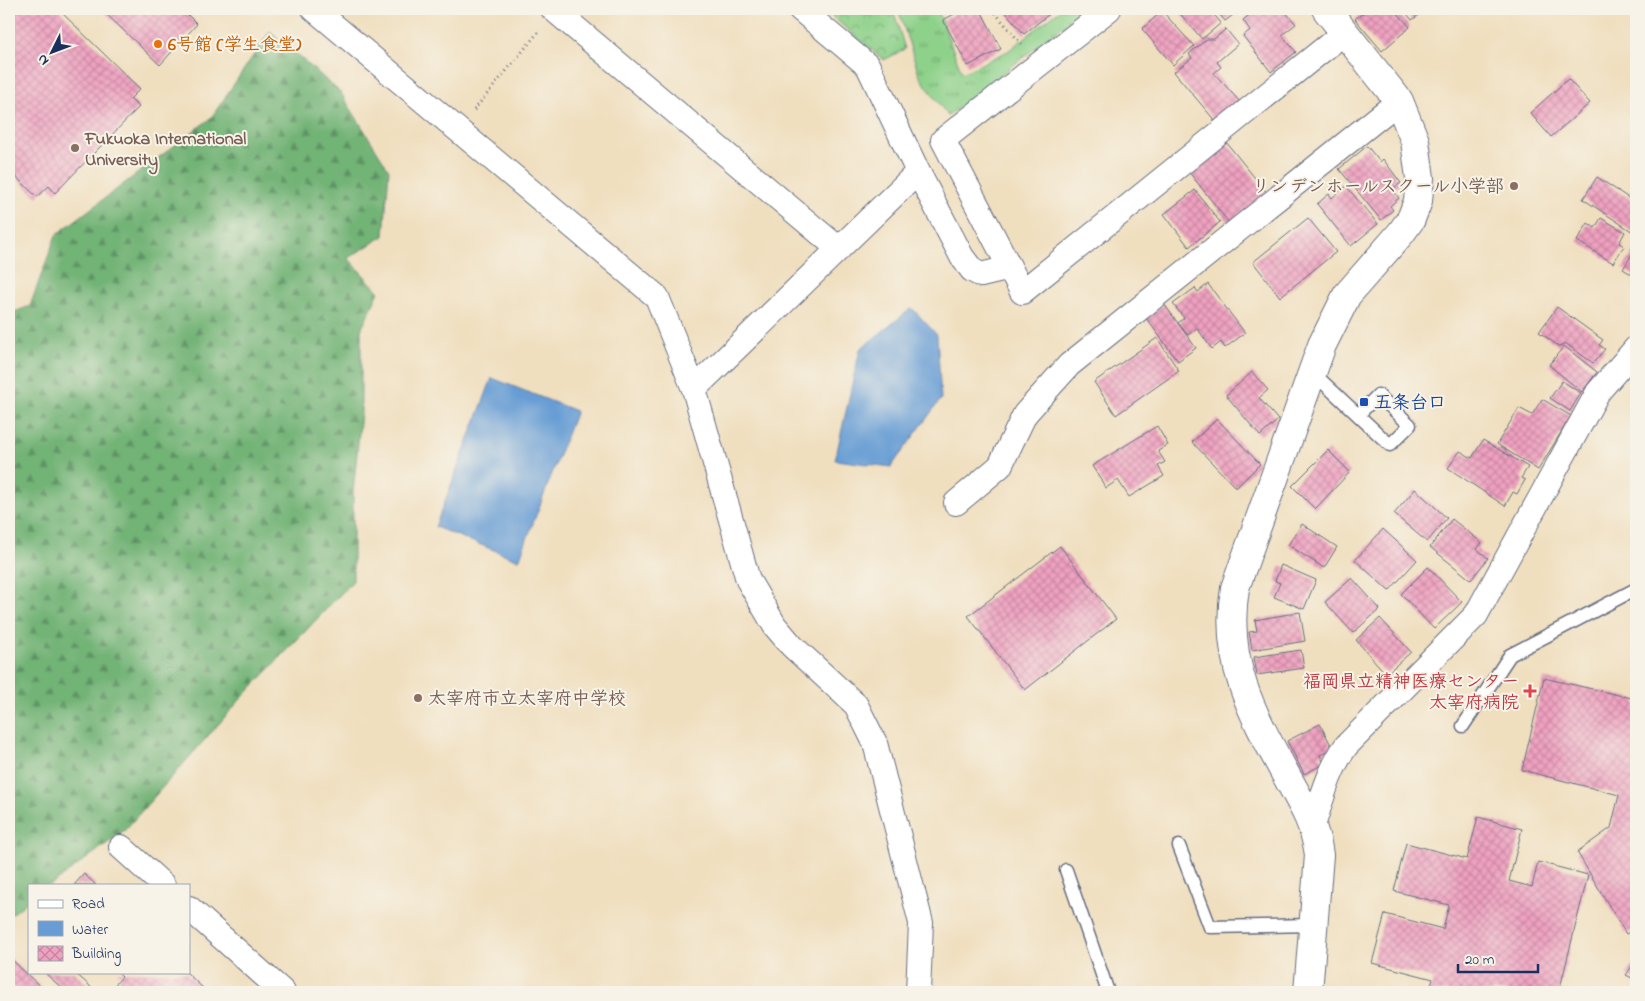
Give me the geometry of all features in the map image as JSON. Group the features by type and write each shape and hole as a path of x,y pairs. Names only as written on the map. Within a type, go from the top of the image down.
{"street":[{"path":"314,9 657,297 694,388 748,580 775,626 792,646 856,705 875,743 921,923 918,992"},
{"path":"800,9 868,66 918,172 962,257 972,270 980,275 1010,268"},
{"path":"1109,9 943,140 1022,292 1345,32"},
{"path":"1308,992 1319,856 1317,838 1313,826 1261,729 1242,685 1235,658 1231,610 1235,588 1322,345 1347,295 1411,219 1418,201 1420,178 1415,141 1399,101 1326,9"},
{"path":"549,16 839,250"},
{"path":"956,503 1000,466 1024,414 1069,366 1399,101"},
{"path":"694,388 918,172"},
{"path":"1313,826 1331,770 1338,757 1346,746 1476,615 1598,392 1636,348"},
{"path":"120,847 162,884"},
{"path":"190,909 283,992"}],"lane":[{"path":"1312,372 1390,445 1410,425 1378,395 1358,414"},
{"path":"1463,726 1510,655 1636,589"},
{"path":"1179,846 1210,927 1313,925"},
{"path":"1066,870 1108,992"}],"path":[{"path":"992,9 1039,65"},
{"path":"458,130 549,16"}],"green space":[{"path":"823,9 893,9 905,49 884,60"},
{"path":"898,9 937,9 962,73 1008,51 1061,9 1085,9 948,116 920,77"},
{"path":"270,31 341,93 389,170 384,236 348,258 379,292 361,330 361,413 353,493 353,581 239,701 124,831 52,884 28,884 28,902 9,916 9,314 30,306 56,235 211,118"}],"water":[{"path":"912,308 937,335 941,399 891,467 835,460 860,349"},
{"path":"492,378 576,411 519,560 435,527"}],"building":[{"path":"9,9 58,9 140,89 130,99 139,107 55,193 49,186 37,197 9,170"},
{"name":"6号館 (学生食堂)","path":"101,9 182,9 197,24 160,65"},
{"path":"964,9 980,9 1001,49 968,66 943,20"},
{"path":"1003,9 1051,9 1053,11 1024,34"},
{"path":"1176,9 1209,9 1221,23 1202,39"},
{"path":"1215,9 1241,9 1225,21"},
{"path":"1257,9 1283,9 1296,24 1282,35 1296,52 1271,72 1243,36 1250,30 1243,20"},
{"path":"1368,9 1394,9 1410,27 1382,51 1355,19"},
{"path":"1403,9 1427,9 1412,20"},
{"path":"1162,11 1194,46 1173,65 1142,29"},
{"path":"1226,29 1238,44 1217,62 1221,67 1214,73 1240,102 1216,122 1174,72 1192,58 1189,54 1207,39 1214,39"},
{"path":"1568,79 1590,103 1551,137 1530,113"},
{"path":"1226,142 1267,193 1230,224 1189,172"},
{"path":"1367,146 1380,162 1383,159 1401,183 1392,189 1399,198 1390,206 1393,210 1381,220 1339,169"},
{"path":"1597,177 1636,203 1636,234 1583,199"},
{"path":"1346,186 1378,224 1351,246 1317,204 1329,194 1332,198"},
{"path":"1195,190 1220,222 1189,247 1164,214"},
{"path":"1308,218 1336,252 1280,297 1253,262"},
{"path":"1601,218 1625,232 1619,243 1624,246 1613,263 1577,241 1588,223 1595,228"},
{"path":"1636,248 1636,277 1623,269"},
{"path":"1208,284 1245,333 1225,348 1221,342 1212,349 1197,328 1188,335 1178,323 1184,318 1173,304 1195,288 1198,292"},
{"path":"1164,304 1196,348 1178,361 1146,318"},
{"path":"1557,307 1603,340 1599,345 1605,349 1593,363 1565,343 1560,347 1539,332"},
{"path":"1157,338 1179,371 1116,415 1094,382"},
{"path":"1564,346 1597,372 1582,392 1549,365"},
{"path":"1252,372 1268,390 1259,398 1278,420 1260,436 1226,395"},
{"path":"1562,381 1581,393 1570,411 1550,398"},
{"path":"1542,399 1571,416 1538,470 1497,444 1519,408 1532,415"},
{"path":"1217,419 1260,464 1236,488 1192,442"},
{"path":"1157,426 1168,445 1158,451 1165,462 1158,466 1164,476 1129,497 1118,480 1106,488 1092,466"},
{"path":"1483,440 1528,467 1521,478 1525,480 1517,494 1513,492 1505,506 1448,468 1460,451 1472,458"},
{"path":"1328,450 1350,472 1315,509 1292,486"},
{"path":"1415,489 1447,518 1427,542 1394,514"},
{"path":"1452,519 1482,543 1477,549 1488,558 1471,580 1430,547"},
{"path":"1302,524 1337,547 1324,568 1288,545"},
{"path":"1383,529 1417,560 1389,591 1355,560"},
{"path":"1060,546 1116,619 1025,690 968,616"},
{"path":"1281,565 1316,580 1304,609 1274,597 1280,583 1275,581"},
{"path":"1428,567 1462,602 1434,629 1401,594"},
{"path":"1352,578 1380,609 1353,633 1325,602"},
{"path":"1300,612 1305,641 1252,650 1249,632 1257,631 1255,620"},
{"path":"1380,618 1411,652 1386,674 1356,640"},
{"path":"1301,650 1304,668 1257,675 1254,657"},
{"path":"1544,678 1636,699 1636,928 1626,934 1577,852 1611,828 1619,795 1522,770"},
{"path":"1320,724 1333,749 1320,755 1324,764 1304,774 1287,741"},
{"path":"1478,817 1522,829 1509,881 1532,887 1538,862 1588,875 1559,992 1429,992 1433,979 1372,963 1385,914 1443,929 1449,905 1394,891 1406,843 1467,859"},
{"path":"84,874 95,884 75,884"},
{"path":"9,957 46,992 18,992 9,984"},
{"path":"1636,960 1636,980 1626,975"},
{"path":"46,974 76,974 91,987 87,992 66,992"},
{"path":"119,974 188,974 207,992 108,992 122,977"}],"place":[{"name":"6号館 (学生食堂)","path":"158,44"},
{"name":"Fukuoka International University","path":"75,148"},
{"name":"リンデンホールスクール小学部","path":"1514,186"},
{"name":"五条台口","path":"1364,402"},
{"name":"福岡県立精神医療センター 太宰府病院","path":"1530,691"},
{"name":"太宰府市立太宰府中学校","path":"418,698"}]}
